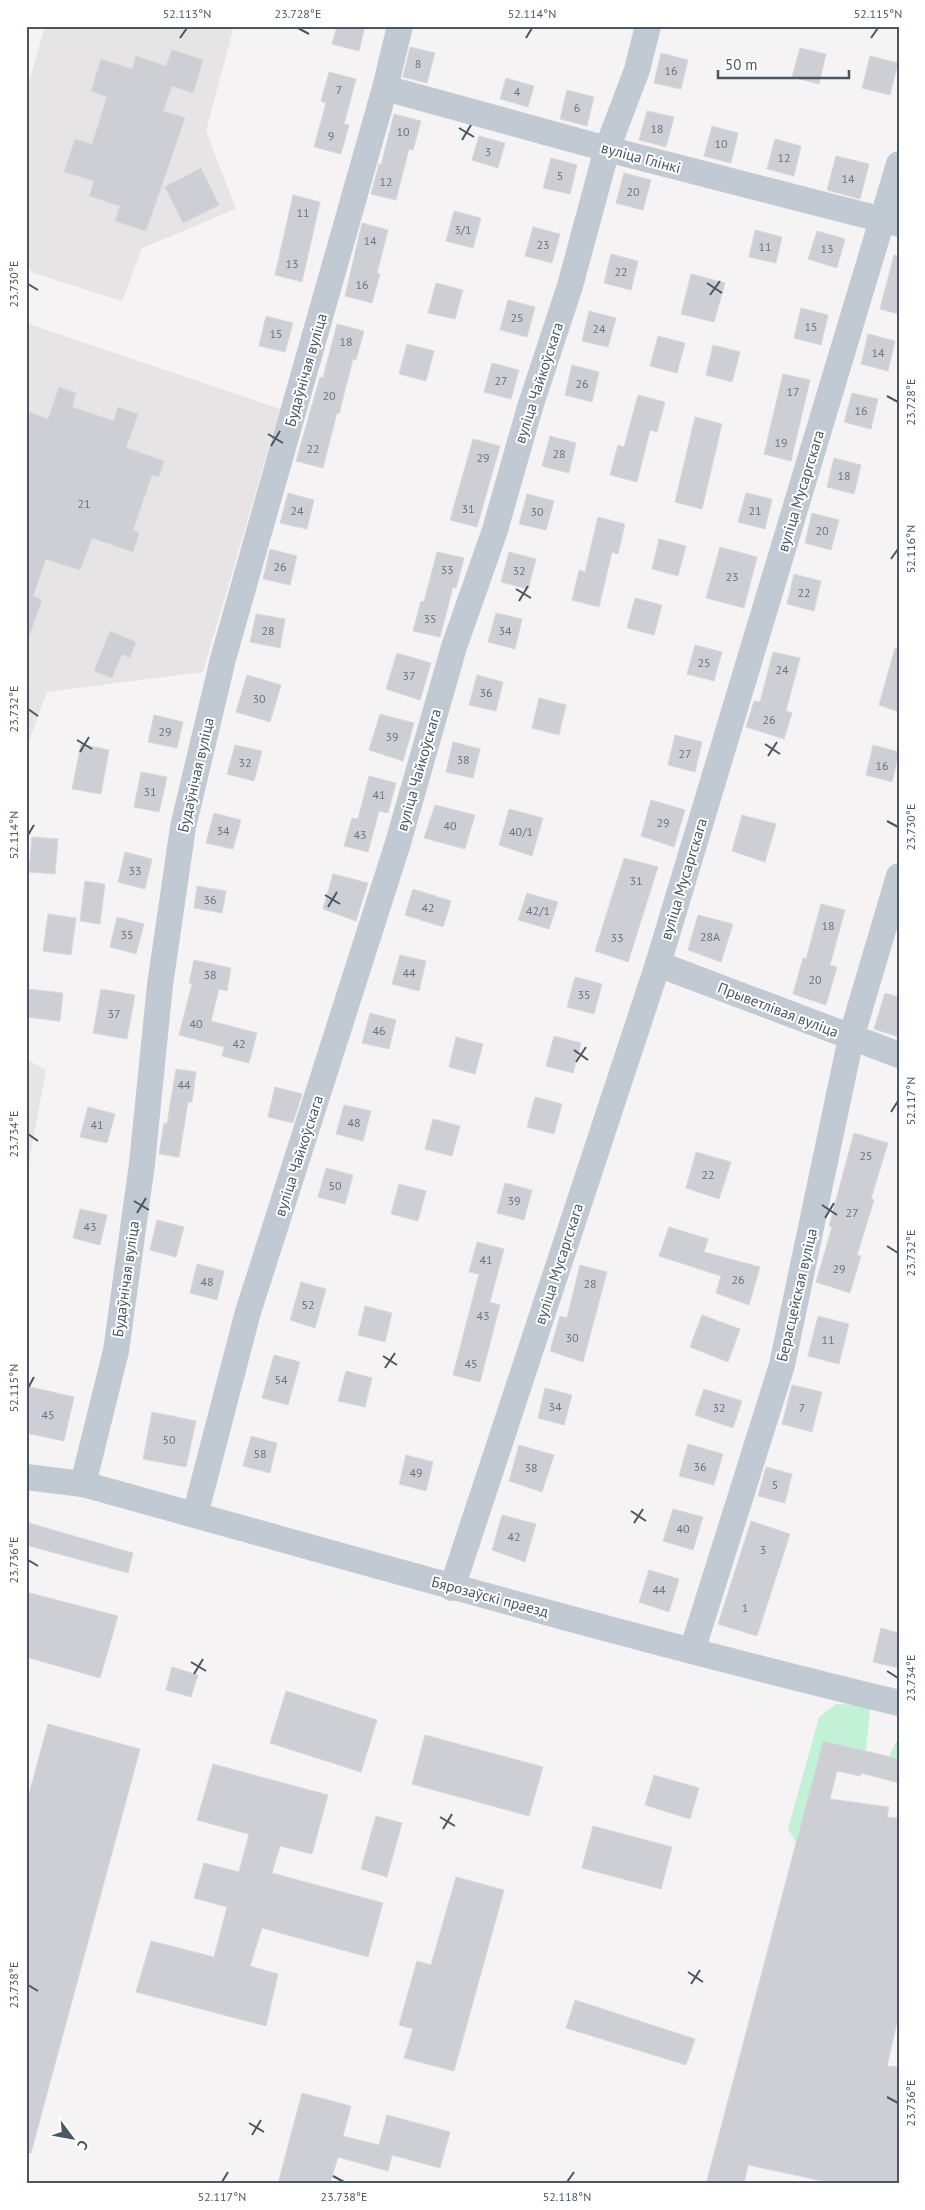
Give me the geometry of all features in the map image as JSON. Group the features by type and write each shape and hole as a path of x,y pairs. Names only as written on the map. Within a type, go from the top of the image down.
{"street":[{"name":"Будаўнічая вуліца","path":"83,1484 116,1351 142,1164 160,985 183,827 223,659 385,88 400,26"},
{"name":"вуліца Чайкоўскага","path":"195,1515 248,1312 398,843 454,647 495,530 530,407 570,286 607,149 636,70 648,26"},
{"name":"вуліца Глінкі","path":"385,88 607,149 891,222"},
{"name":"вуліца Мусаргскага","path":"452,1588 658,964 891,222 899,164"},
{"name":"Берасцейская вуліца","path":"692,1652 782,1365 851,1038 899,876"},
{"name":"Прыветлівая вуліца","path":"658,964 899,1055"},
{"path":"26,1477 83,1484"},
{"name":"Бярозаўскі праезд","path":"83,1484 452,1588 692,1652 899,1703"}],"shaded area":[{"path":"45,26 234,26 206,131 236,209 142,248 122,301 33,273 26,263 26,92"},
{"path":"26,323 280,409 203,672 47,692 26,749"},
{"path":"26,1059 46,1070 26,1178"}],"green space":[{"path":"836,1704 860,1705 870,1709 866,1751 823,1741 797,1844 788,1829 819,1717"},
{"path":"899,1737 899,1759 889,1756"}],"building":[{"path":"337,26 365,26 359,51 332,44"},
{"path":"410,47 435,53 427,83 403,77"},
{"path":"800,48 826,54 819,84 792,77"},
{"path":"172,50 203,60 193,93 172,86 163,111 185,118 146,231 115,221 120,206 89,196 94,181 64,172 75,139 92,144 107,97 91,91 101,59 132,69 136,56 166,66"},
{"path":"661,53 688,60 681,89 654,83"},
{"path":"870,56 898,63 890,95 862,88"},
{"path":"329,72 356,79 344,124 349,125 341,154 314,147 326,103 321,101"},
{"path":"506,78 534,86 528,107 500,99"},
{"path":"567,90 594,97 587,126 560,119"},
{"path":"647,111 674,117 666,147 639,140"},
{"path":"394,114 421,121 413,150 409,149 396,200 371,194 379,164 381,165"},
{"path":"712,126 738,133 731,163 704,156"},
{"path":"479,136 505,143 498,168 472,160"},
{"path":"775,139 801,146 794,176 767,169"},
{"path":"836,156 869,164 860,199 827,190"},
{"path":"551,158 577,165 570,194 543,188"},
{"path":"201,168 219,205 183,223 165,187"},
{"path":"624,173 651,180 643,210 616,203"},
{"path":"293,195 320,202 302,282 275,275"},
{"path":"454,211 481,218 473,248 446,241"},
{"path":"362,223 388,230 377,273 380,274 372,303 345,296"},
{"path":"533,227 560,234 552,263 525,256"},
{"path":"755,230 782,237 776,263 749,257"},
{"path":"817,231 845,239 837,268 808,259"},
{"path":"611,254 638,261 631,290 604,283"},
{"path":"894,255 899,256 899,314 880,309"},
{"path":"691,274 725,283 714,322 681,314"},
{"path":"436,283 463,290 455,319 428,313"},
{"path":"508,300 535,307 527,337 500,330"},
{"path":"801,308 828,315 821,345 794,338"},
{"path":"589,311 616,318 608,347 582,341"},
{"path":"266,316 293,323 285,352 259,346"},
{"path":"337,324 364,331 356,360 353,359 323,468 296,461 320,377 323,378"},
{"path":"868,334 895,341 888,371 861,364"},
{"path":"658,336 685,343 677,373 650,366"},
{"path":"407,344 434,351 426,381 399,374"},
{"path":"713,345 740,352 732,382 706,375"},
{"path":"492,363 519,370 511,399 484,392"},
{"path":"572,365 599,372 592,402 565,395"},
{"path":"783,374 810,380 791,461 764,454"},
{"path":"59,387 76,393 72,407 114,421 118,407 138,414 126,448 164,461 159,477 152,475 133,530 139,533 133,552 92,538 80,570 46,559 33,596 42,600 28,639 26,639 26,411 48,419"},
{"path":"852,393 878,399 871,429 844,422"},
{"path":"638,395 665,402 657,432 650,430 637,482 610,475 618,445 624,447"},
{"path":"695,417 722,424 702,509 675,502"},
{"path":"550,436 576,443 569,473 542,466"},
{"path":"473,439 500,446 477,527 450,520"},
{"path":"834,458 861,465 854,494 827,487"},
{"path":"288,493 314,500 307,529 280,523"},
{"path":"746,493 772,499 765,529 738,522"},
{"path":"527,494 554,501 546,530 519,524"},
{"path":"812,513 839,520 831,550 805,543"},
{"path":"598,517 625,524 618,554 612,552 599,607 572,600 579,570 585,572"},
{"path":"659,539 686,546 678,576 652,569"},
{"path":"720,547 757,557 744,608 706,598"},
{"path":"270,549 297,556 290,585 263,579"},
{"path":"437,552 464,558 456,588 453,587 440,637 413,631 421,601 424,602"},
{"path":"509,552 536,559 528,589 501,582"},
{"path":"794,574 821,581 814,611 787,604"},
{"path":"635,598 662,605 654,635 627,628"},
{"path":"496,613 522,619 515,649 488,642"},
{"path":"256,614 285,619 280,648 250,642"},
{"path":"110,631 136,642 130,658 122,654 112,678 94,671"},
{"path":"695,645 722,652 714,681 687,674"},
{"path":"895,648 899,649 899,712 879,705"},
{"path":"773,652 800,658 786,711 792,713 784,739 746,727 754,701 760,702"},
{"path":"397,653 431,663 420,700 386,689"},
{"path":"247,675 281,685 270,722 236,712"},
{"path":"477,675 503,682 496,711 469,705"},
{"path":"539,698 566,705 559,735 532,728"},
{"path":"380,714 414,723 403,761 369,750"},
{"path":"154,715 183,722 177,748 148,742"},
{"path":"675,735 702,742 695,772 668,765"},
{"path":"453,742 480,749 473,778 446,772"},
{"path":"81,744 109,750 101,794 72,789"},
{"path":"235,745 262,751 254,781 227,774"},
{"path":"873,745 899,752 892,782 866,775"},
{"path":"141,772 167,777 159,812 134,807"},
{"path":"369,776 396,783 388,813 379,811 368,852 344,846 352,818 358,819"},
{"path":"651,800 685,810 674,847 641,836"},
{"path":"435,805 475,815 465,849 424,838"},
{"path":"509,809 543,818 532,856 499,845"},
{"path":"214,813 241,820 233,849 206,843"},
{"path":"742,815 776,824 765,862 732,851"},
{"path":"32,837 58,839 55,874 29,872"},
{"path":"125,852 152,859 145,889 118,882"},
{"path":"624,858 658,867 628,962 595,951"},
{"path":"333,874 368,883 356,921 323,909"},
{"path":"85,881 105,884 100,924 80,921"},
{"path":"197,886 226,891 222,913 194,908"},
{"path":"413,889 451,901 443,927 405,915"},
{"path":"527,893 558,902 549,929 518,920"},
{"path":"821,904 845,910 830,965 837,967 826,1005 793,994 803,958 806,959"},
{"path":"48,914 76,918 71,955 43,951"},
{"path":"698,915 733,924 721,962 688,950"},
{"path":"117,917 144,924 136,954 110,947"},
{"path":"400,955 426,961 419,991 392,984"},
{"path":"194,960 231,968 227,991 219,989 211,1021 257,1033 249,1063 222,1056 224,1047 179,1035 192,984 189,983"},
{"path":"575,977 602,984 594,1014 567,1007"},
{"path":"28,989 63,993 60,1021 26,1017"},
{"path":"101,989 135,995 127,1039 93,1033"},
{"path":"885,993 899,997 899,1037 874,1029"},
{"path":"370,1013 396,1020 389,1049 362,1043"},
{"path":"554,1036 581,1043 573,1073 546,1066"},
{"path":"456,1037 483,1044 475,1074 449,1067"},
{"path":"176,1069 196,1072 192,1102 188,1102 179,1157 159,1154 164,1123 167,1124"},
{"path":"275,1087 302,1094 293,1123 268,1117"},
{"path":"535,1097 562,1104 554,1134 527,1127"},
{"path":"344,1105 371,1111 363,1141 336,1134"},
{"path":"88,1107 115,1114 107,1143 80,1137"},
{"path":"433,1119 460,1126 452,1156 425,1149"},
{"path":"854,1133 888,1143 871,1199 874,1200 857,1255 861,1256 850,1293 816,1282 832,1227 829,1226"},
{"path":"696,1152 731,1162 719,1199 686,1188"},
{"path":"326,1168 353,1175 345,1204 318,1197"},
{"path":"505,1183 532,1190 524,1220 497,1213"},
{"path":"399,1184 426,1191 418,1221 391,1214"},
{"path":"80,1209 107,1215 100,1245 73,1238"},
{"path":"157,1220 184,1227 176,1257 150,1250"},
{"path":"669,1227 708,1239 704,1252 760,1267 749,1305 716,1293 721,1276 659,1256"},
{"path":"477,1242 504,1249 490,1302 500,1305 480,1382 453,1375 479,1274 469,1272"},
{"path":"197,1264 224,1271 217,1300 190,1293"},
{"path":"580,1265 607,1272 583,1362 550,1351 560,1316 567,1318"},
{"path":"301,1282 326,1289 315,1328 290,1320"},
{"path":"365,1306 392,1313 385,1342 358,1335"},
{"path":"702,1315 740,1329 728,1362 690,1347"},
{"path":"818,1316 849,1324 839,1364 808,1356"},
{"path":"274,1355 300,1362 288,1405 262,1398"},
{"path":"346,1371 372,1378 365,1407 338,1401"},
{"path":"792,1385 822,1392 812,1432 782,1424"},
{"path":"26,1386 74,1397 64,1441 26,1433"},
{"path":"545,1388 572,1395 564,1425 538,1418"},
{"path":"704,1389 742,1401 733,1428 695,1415"},
{"path":"152,1412 196,1421 186,1467 143,1459"},
{"path":"251,1436 277,1443 270,1473 243,1466"},
{"path":"688,1444 723,1454 714,1485 679,1476"},
{"path":"519,1445 554,1455 542,1492 509,1481"},
{"path":"406,1455 433,1462 426,1491 399,1484"},
{"path":"766,1467 792,1474 785,1503 758,1496"},
{"path":"673,1509 703,1517 693,1550 663,1541"},
{"path":"502,1515 536,1524 525,1562 492,1550"},
{"path":"751,1521 790,1534 757,1636 718,1624"},
{"path":"29,1523 133,1553 128,1573 26,1545"},
{"path":"649,1570 679,1579 669,1612 639,1602"},
{"path":"26,1592 118,1616 100,1678 26,1657"},
{"path":"881,1628 899,1633 899,1668 873,1662"},
{"path":"172,1667 198,1675 191,1697 166,1690"},
{"path":"286,1691 377,1720 361,1772 270,1743"},
{"path":"48,1724 140,1749 31,2153 26,2153 26,1805"},
{"path":"425,1735 543,1767 529,1816 412,1784"},
{"path":"823,1741 899,1759 899,1783 861,1773 860,1776 837,1771 830,1799 889,1807 887,1817 899,1818 899,2014 887,2066 899,2067 899,2184 836,2184 748,2165 744,2184 706,2184"},
{"path":"213,1764 328,1795 312,1854 280,1846 272,1873 383,1903 368,1957 262,1928 250,1966 278,1974 266,2026 136,1992 151,1941 214,1957 227,1907 194,1898 204,1863 239,1872 249,1834 197,1820"},
{"path":"654,1775 699,1788 690,1819 645,1805"},
{"path":"376,1816 402,1823 387,1877 361,1869"},
{"path":"593,1826 672,1847 661,1889 582,1868"},
{"path":"456,1877 504,1890 454,2071 404,2058 413,2029 399,2025 417,1961 431,1965"},
{"path":"575,2000 695,2039 686,2065 566,2028"},
{"path":"302,2093 351,2106 343,2136 379,2145 387,2115 450,2132 440,2168 392,2155 388,2171 338,2157 330,2184 278,2184"}]}
